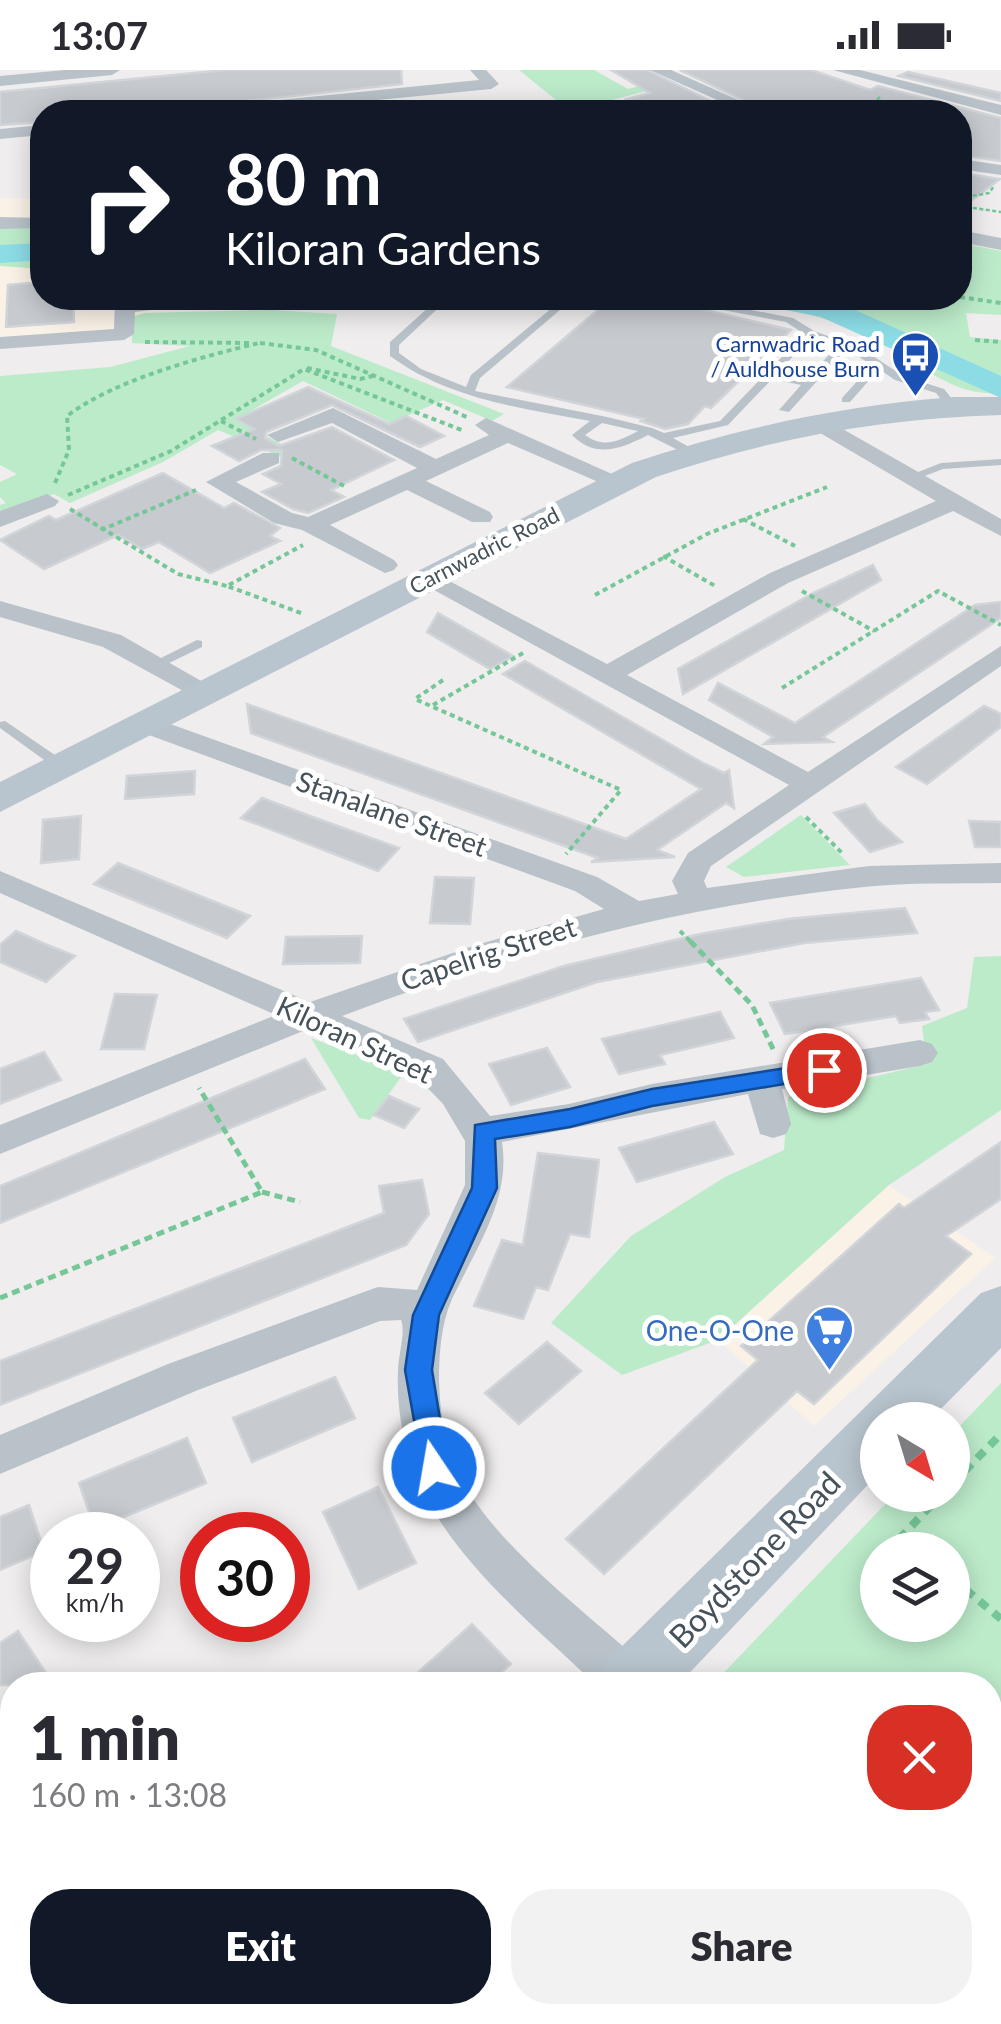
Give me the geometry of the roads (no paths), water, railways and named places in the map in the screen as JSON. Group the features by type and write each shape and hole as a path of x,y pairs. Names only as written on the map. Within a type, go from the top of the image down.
{"street":[{"path":"0,81 112,70"},
{"path":"330,100 491,84 478,70"},
{"path":"658,70 729,100"},
{"path":"841,70 959,100"},
{"path":"864,77 886,70"},
{"path":"972,103 1001,110"},
{"path":"0,134 30,131"},
{"path":"972,166 1001,172"},
{"path":"0,223 30,223"},
{"path":"972,238 1001,244"},
{"path":"0,342 124,334 125,310"},
{"name":"Carnwadric Road","path":"0,799 618,482 678,445 817,411 1001,406"},
{"path":"817,411 1001,529"},
{"path":"385,565 218,482 333,416 435,468"},
{"path":"318,529 435,468 496,430 618,482"},
{"path":"408,481 481,518"},
{"path":"0,520 47,501"},
{"path":"608,675 779,578 957,501"},
{"path":"428,579 608,675 798,791"},
{"path":"0,609 112,641 208,693"},
{"path":"681,901 698,860 1001,654"},
{"name":"Stanalane Street","path":"148,725 606,892 632,910"},
{"name":"Capelrig Street","path":"0,1140 306,1014 502,944 681,901 863,876 1001,873"},
{"name":"Kiloran Street","path":"0,882 430,1068 459,1096 483,1132"},
{"path":"617,1672 466,1521 434,1468 418,1370 426,1315 485,1188 483,1132 920,1053"},
{"path":"773,1078 774,1124"},
{"path":"0,1455 183,1377 378,1304 408,1303 426,1315"},
{"path":"908,1402 1001,1310"},
{"name":"Boydstone Road","path":"643,1672 860,1450"}],"lane":[{"path":"431,310 394,344 394,354 406,366 470,390 648,430 678,445 724,423 810,333"},
{"path":"470,390 475,377 555,310"},
{"path":"737,310 789,320 940,391 952,406"},
{"path":"809,384 844,345"},
{"path":"809,384 817,411 878,364"},
{"path":"770,375 809,384"},
{"path":"901,395 912,381"},
{"path":"600,420 578,435 602,449 615,448 648,430"},
{"path":"914,476 941,466 1001,462"},
{"path":"156,664 197,644"},
{"path":"5,725 63,767"}],"waterway":[{"path":"0,254 30,253"},
{"path":"831,310 1001,388"}],"place":[{"name":"Carnwadric Road / Auldhouse Burn","path":"915,398"},
{"name":"One-O-One","path":"829,1372"}]}
